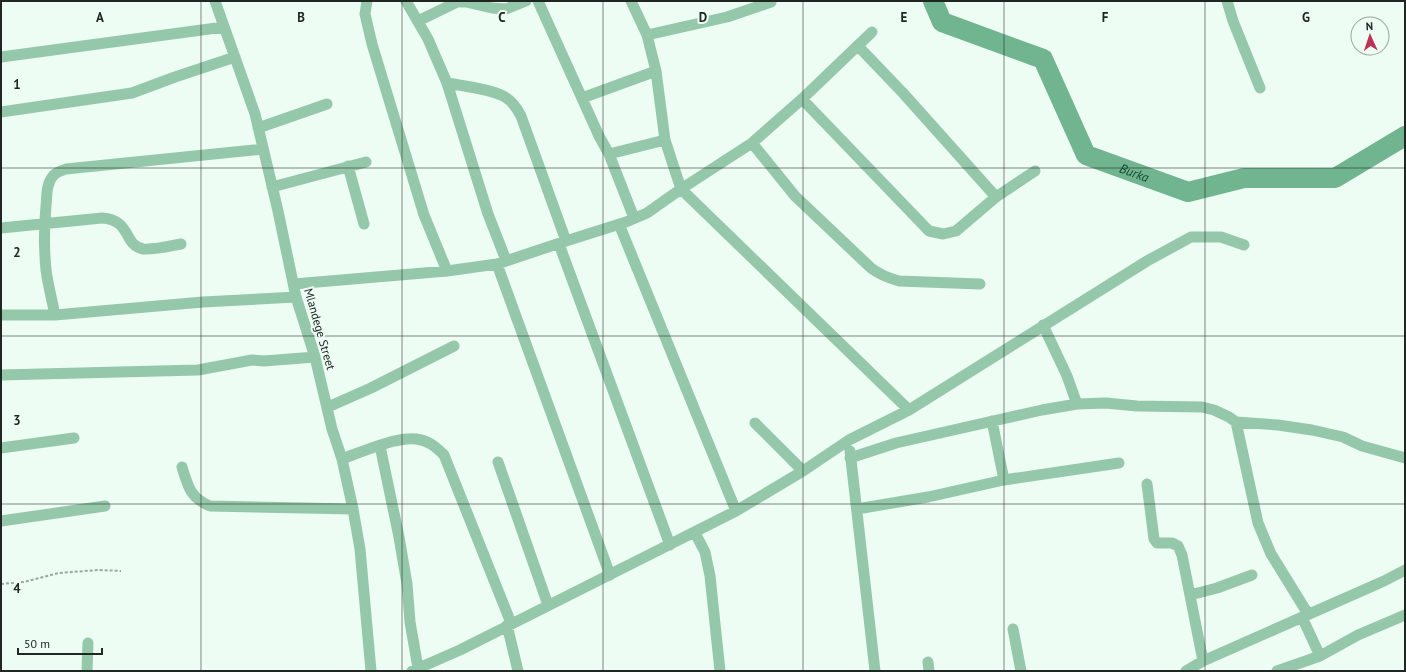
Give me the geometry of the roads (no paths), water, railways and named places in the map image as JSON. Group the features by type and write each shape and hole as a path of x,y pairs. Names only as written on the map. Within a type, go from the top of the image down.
{"street":[{"name":"Mlandege Street","path":"215,1 255,114 296,297 315,357 332,429 342,459 360,549 371,671"},
{"path":"367,1 365,7 366,22 424,216 447,271"},
{"path":"406,1 428,39 447,83 502,262 610,575"},
{"path":"418,21 456,2 466,2 492,8 506,9 526,1"},
{"path":"538,1 599,136 609,154 634,218"},
{"path":"631,1 647,35 656,71 665,140 681,189 909,410"},
{"path":"1227,1 1233,21 1260,88"},
{"path":"647,35 727,17 771,2"},
{"path":"1,57 224,27"},
{"path":"294,284 447,271 502,262 626,222 647,213 752,143 802,99 872,32"},
{"path":"858,46 903,93 996,197"},
{"path":"1,112 132,92 235,57"},
{"path":"582,98 656,71"},
{"path":"447,83 497,93 512,102 521,116 562,242 670,545"},
{"path":"802,99 929,231 943,234 956,231 996,197 1035,171"},
{"path":"258,128 327,104"},
{"path":"609,154 665,140"},
{"path":"752,143 795,196 879,274 899,281 980,284"},
{"path":"55,315 46,272 45,224 49,182 58,172 66,169 263,149"},
{"path":"272,187 366,162"},
{"path":"348,166 364,224"},
{"path":"1,228 102,218 110,219 118,223 123,227 131,241 143,249 181,244"},
{"path":"619,224 736,511"},
{"path":"380,446 407,584 415,669 460,650 736,511 802,471 849,440 909,410 1147,261 1191,237 1221,237 1244,245"},
{"path":"1,315 55,315 203,302 296,297"},
{"path":"1044,325 1067,376 1077,404"},
{"path":"328,407 371,388 454,346"},
{"path":"1,375 198,370 252,360 264,361 315,357"},
{"path":"850,458 896,443 1042,410 1077,404 1106,403 1137,406 1202,407 1219,412 1236,422 1272,424 1312,430 1343,437 1362,446 1405,458"},
{"path":"992,421 1004,480"},
{"path":"1236,422 1258,523 1271,554 1305,616 1320,656"},
{"path":"755,423 802,471"},
{"path":"1,448 74,438"},
{"path":"342,459 404,439 416,439 431,444 444,455 509,624 518,671"},
{"path":"849,440 875,671"},
{"path":"498,462 548,606"},
{"path":"857,509 928,497 1004,480 1119,463"},
{"path":"182,467 189,488 194,497 210,506 353,509"},
{"path":"1147,484 1154,539 1157,543 1172,543 1178,546 1182,555 1190,595 1200,666"},
{"path":"1,521 106,506"},
{"path":"694,533 705,552 710,576 720,671"},
{"path":"1186,671 1200,666 1405,570"},
{"path":"1190,595 1217,588 1252,575"},
{"path":"1277,671 1320,656 1358,635 1405,614"},
{"path":"1013,629 1021,671"},
{"path":"87,671 88,643"}],"waterway":[{"name":"Burka","path":"933,1 942,22 1043,59 1086,155 1188,192 1244,178 1335,178 1405,136"}]}
